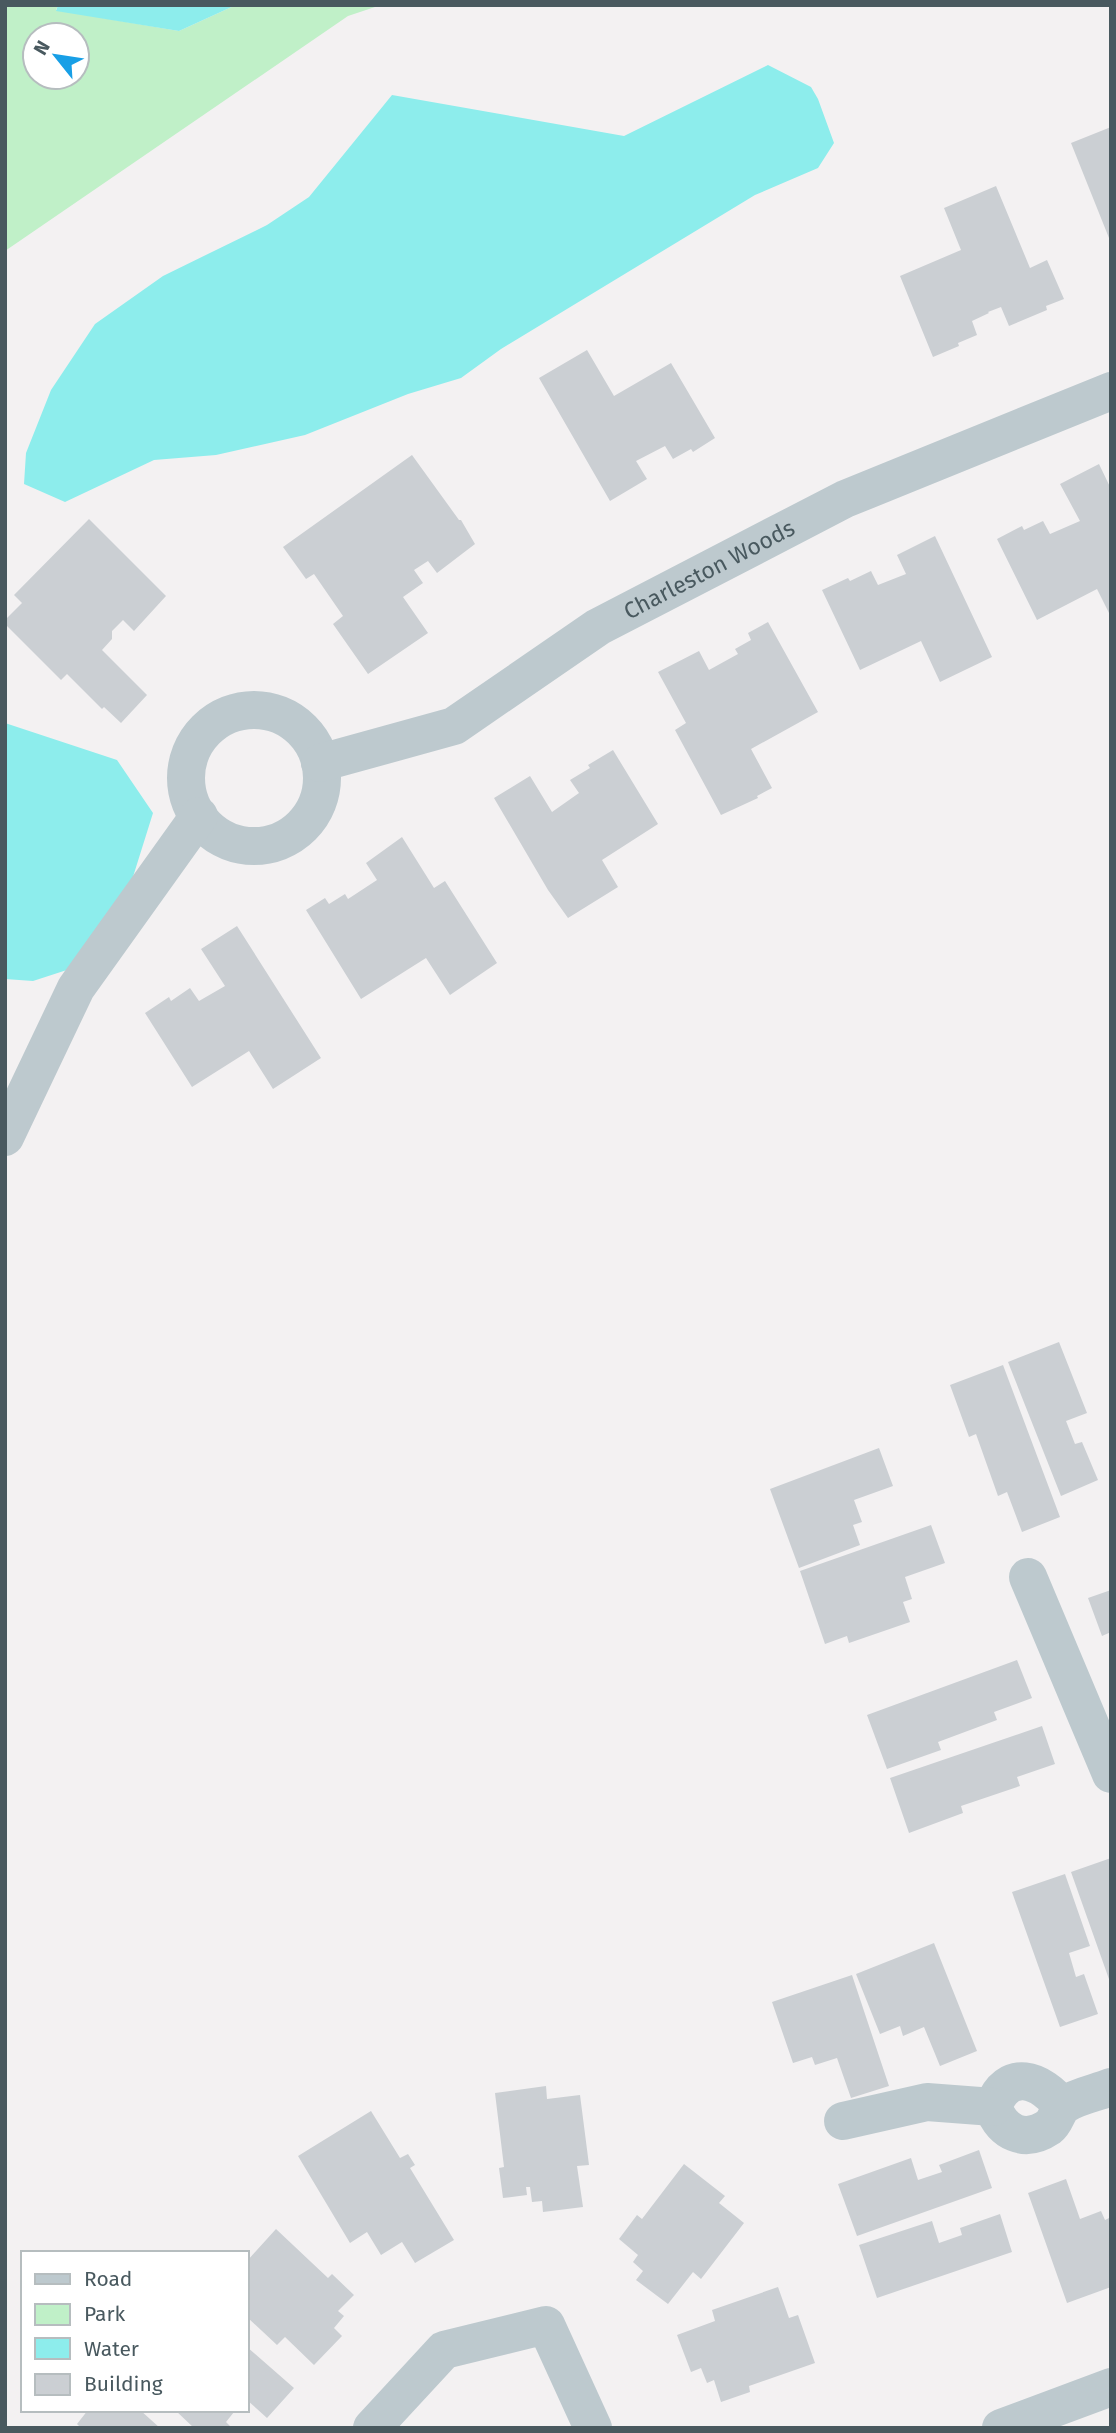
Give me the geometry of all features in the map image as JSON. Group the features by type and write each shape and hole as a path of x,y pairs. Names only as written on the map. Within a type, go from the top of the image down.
{"street":[{"name":"Charleston Woods","path":"320,763 454,726 598,627 845,499 1111,391"},
{"path":"248,709 270,711 289,719 306,733 317,751 320,763 320,797 309,818 292,834 270,844 247,845 225,840 205,826 199,816 192,806 187,783 188,762 196,743 210,726 228,715 248,709"},
{"path":"5,1137 76,988 199,816"},
{"path":"1028,1577 1111,1774"},
{"path":"843,2121 927,2102 993,2107 997,2095 1007,2084 1018,2081 1035,2084 1052,2092 1062,2106 1111,2087"},
{"path":"372,2428 444,2350 546,2325 593,2428"},
{"path":"1001,2428 1111,2387"}],"green space":[{"path":"5,5 58,5 56,10 179,31 236,5 381,5 348,16 5,251"}],"water":[{"path":"58,5 236,5 179,31 56,11"},
{"path":"768,65 811,87 818,99 834,143 818,168 755,195 501,349 461,378 408,394 305,435 216,455 154,460 65,502 24,484 26,453 51,390 95,324 163,276 267,225 309,197 392,95 624,136"},
{"path":"5,723 117,760 153,813 132,880 73,968 33,981 5,979"}],"building":[{"path":"1111,127 1111,243 1071,143"},
{"path":"996,186 1030,268 1047,260 1064,299 1046,306 1047,310 1009,326 1001,307 988,312 972,321 977,335 933,357 900,276 961,250 944,208"},
{"path":"587,350 614,396 671,363 715,438 693,452 691,449 673,459 665,446 636,461 647,479 610,501 539,378"},
{"path":"412,455 461,520 475,544 437,573 428,561 414,570 423,583 403,597 428,633 368,674 333,624 343,616 314,574 306,579 283,547"},
{"path":"1099,464 1111,489 1111,617 1097,589 1037,620 997,539 1022,526 1024,530 1043,521 1050,534 1080,521 1060,484"},
{"path":"89,519 166,596 134,631 123,620 112,631 112,639 102,650 147,695 121,723 104,707 102,709 67,674 61,680 5,624 5,620 22,603 14,595"},
{"path":"935,536 992,657 940,682 921,641 860,670 822,590 871,571 878,585 906,574 897,555"},
{"path":"768,622 818,712 751,749 772,788 757,796 758,798 721,815 675,730 686,723 658,672 699,651 709,670 738,654 735,649 751,640 748,633"},
{"path":"613,750 658,824 602,860 618,887 568,918 548,890 494,798 530,776 552,812 579,793 570,780"},
{"path":"402,837 434,888 445,881 497,963 450,995 426,958 361,999 306,910 325,898 329,904 345,894 348,899 377,880 366,863"},
{"path":"237,926 321,1058 273,1089 249,1051 192,1087 145,1013 169,997 171,1001 190,988 199,1001 225,986 201,949"},
{"path":"1059,1342 1087,1413 1066,1421 1075,1444 1082,1442 1098,1480 1061,1496 1008,1362"},
{"path":"1003,1365 1060,1517 1022,1532 1007,1492 998,1496 976,1434 969,1437 950,1385"},
{"path":"879,1448 893,1486 854,1500 862,1522 853,1525 860,1545 799,1568 770,1489"},
{"path":"931,1525 945,1563 905,1577 912,1599 903,1602 910,1622 849,1643 847,1636 825,1644 800,1571"},
{"path":"1111,1590 1111,1632 1102,1636 1088,1598"},
{"path":"1017,1660 1032,1698 994,1712 997,1720 938,1742 941,1750 887,1769 867,1715"},
{"path":"1042,1726 1055,1764 1017,1777 1020,1786 961,1806 963,1813 909,1833 890,1778"},
{"path":"1111,1858 1111,1982 1110,1982 1071,1872"},
{"path":"1065,1874 1090,1946 1069,1953 1076,1977 1084,1974 1098,2014 1060,2027 1012,1892"},
{"path":"934,1943 977,2051 940,2066 924,2027 903,2036 900,2026 880,2034 856,1974"},
{"path":"852,1975 889,2086 851,2098 837,2058 815,2065 812,2057 793,2063 772,2002"},
{"path":"546,2086 547,2099 580,2095 589,2165 577,2166 583,2207 543,2212 542,2201 532,2202 530,2187 526,2187 527,2195 503,2198 499,2168 504,2167 495,2093"},
{"path":"371,2111 400,2158 408,2154 415,2165 410,2168 454,2240 415,2263 402,2242 381,2255 367,2232 350,2243 298,2156"},
{"path":"979,2150 992,2188 857,2236 838,2184 911,2158 918,2180 942,2172 939,2165"},
{"path":"684,2164 725,2196 719,2203 744,2223 701,2279 693,2272 668,2304 636,2280 643,2271 633,2262 638,2255 619,2239 637,2215 642,2219"},
{"path":"1066,2179 1080,2219 1101,2211 1105,2220 1111,2217 1111,2287 1067,2303 1028,2193"},
{"path":"1000,2214 1012,2252 877,2298 859,2245 932,2221 939,2243 962,2235 960,2228"},
{"path":"276,2229 328,2278 332,2274 354,2295 338,2311 344,2316 334,2328 342,2336 314,2365 285,2337 277,2345 248,2318 248,2260"},
{"path":"778,2287 789,2318 798,2315 815,2363 749,2386 750,2392 721,2402 714,2380 707,2383 701,2368 691,2372 677,2335 715,2321 712,2310"},
{"path":"248,2348 294,2388 267,2418 248,2401"},
{"path":"86,2412 142,2412 160,2428 81,2428 77,2424"},
{"path":"177,2412 234,2412 226,2422 232,2428 194,2428"}]}
